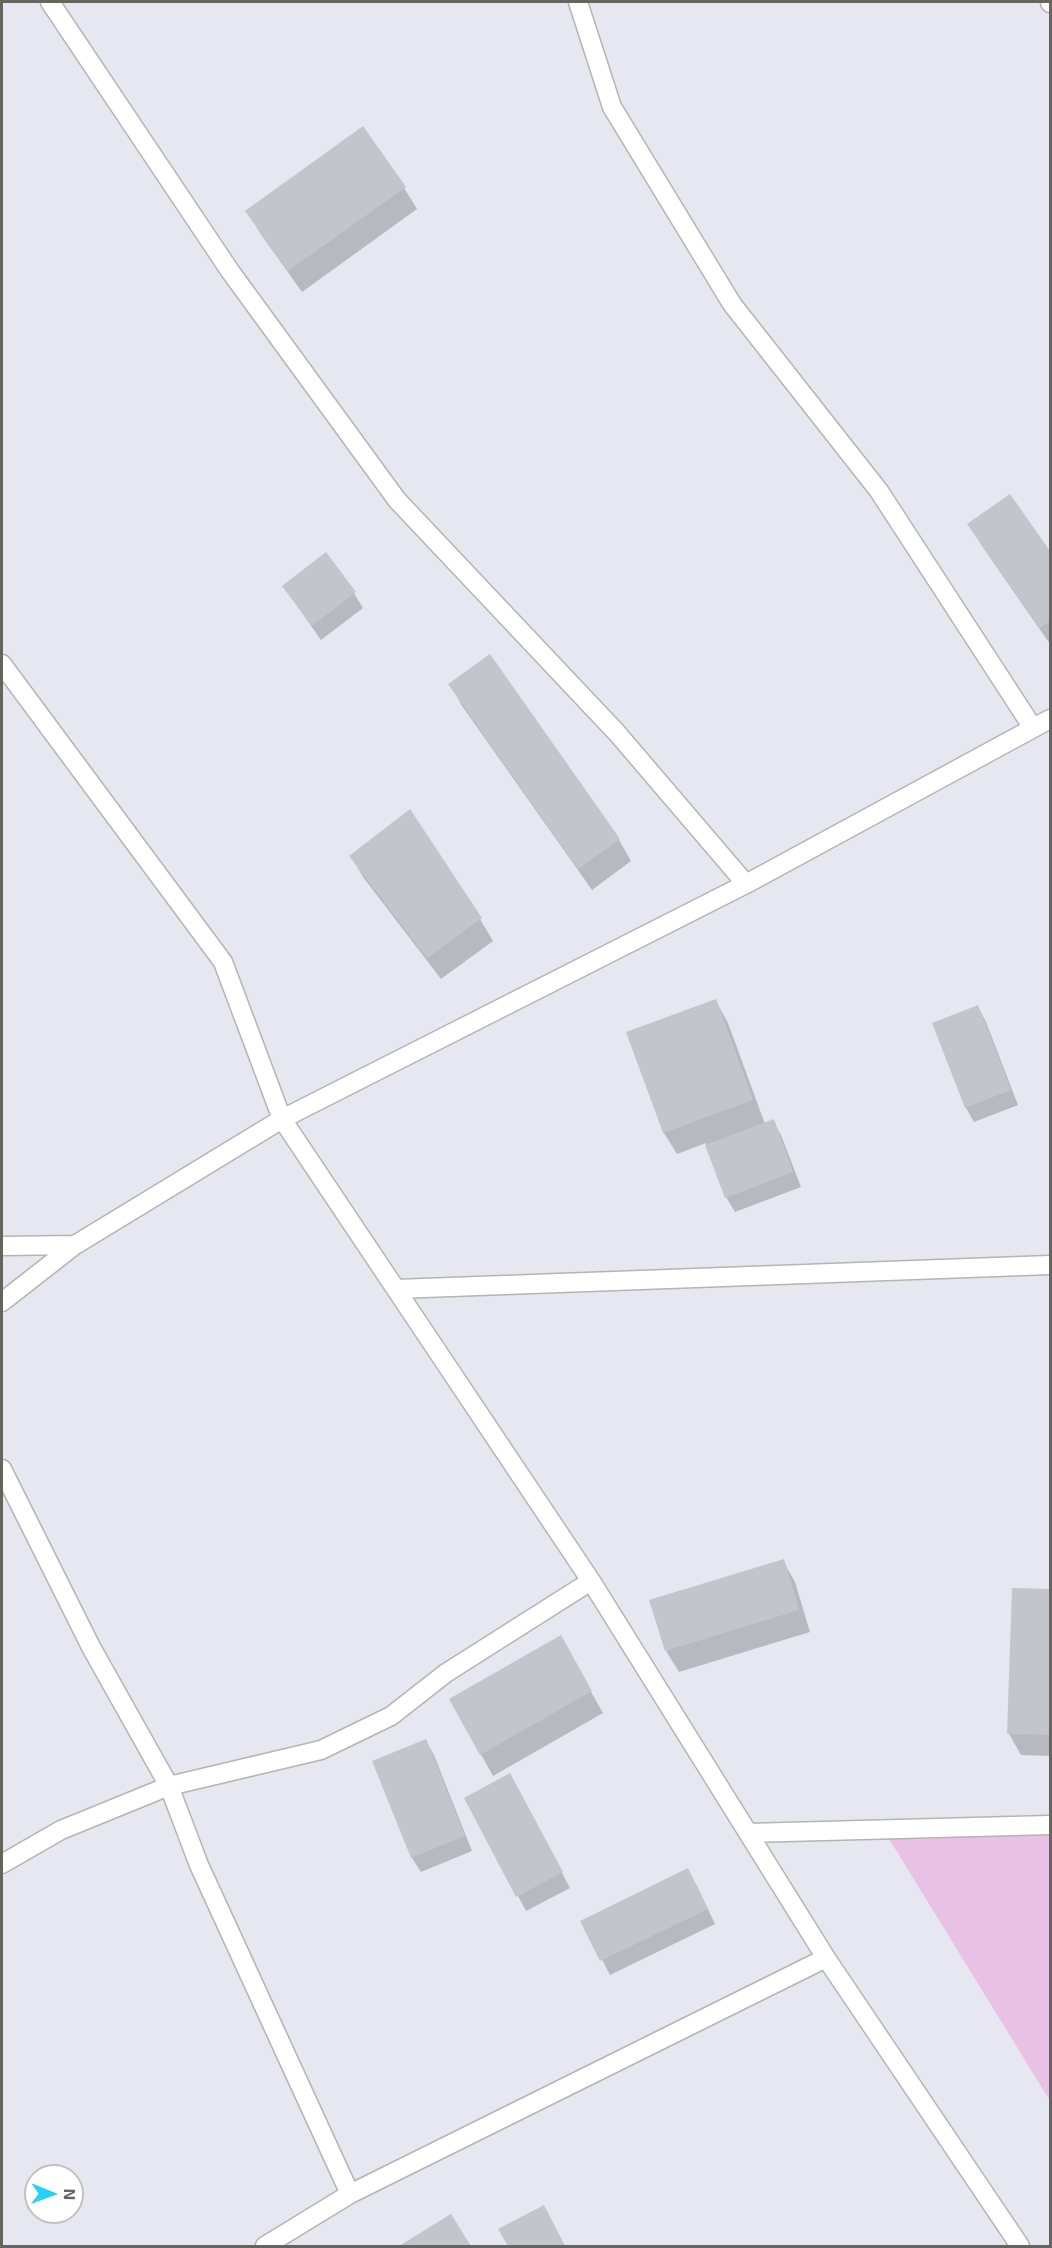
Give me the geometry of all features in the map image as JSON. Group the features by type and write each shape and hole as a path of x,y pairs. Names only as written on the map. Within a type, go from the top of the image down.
{"street":[{"path":"50,2 230,271 397,500 617,733 746,884"},
{"path":"578,2 612,107 732,304 879,490 1033,728"},
{"path":"2,664 223,962 282,1119 591,1581 826,1958 1012,2244"},
{"path":"2,1302 75,1245 282,1119 746,884 1050,719"},
{"path":"2,1246 75,1245"},
{"path":"396,1289 1050,1265"},
{"path":"2,1469 91,1647 169,1786 199,1865 350,2194"},
{"path":"2,1864 61,1830 169,1786 321,1750 391,1716 446,1673 591,1581"},
{"path":"748,1833 1050,1825"},
{"path":"265,2247 350,2194 826,1958"}],"shaded area":[{"path":"1050,1818 1050,2101 880,1824"}],"building":[{"path":"363,126 406,187 288,271 245,211"},
{"path":"1010,494 1050,551 1050,621 1040,628 967,524"},
{"path":"326,552 356,592 312,626 282,586"},
{"path":"490,654 620,839 578,869 448,684"},
{"path":"410,809 482,918 427,958 349,856"},
{"path":"716,999 753,1100 663,1133 626,1032"},
{"path":"978,1005 1011,1090 965,1108 932,1023"},
{"path":"774,1119 793,1172 725,1198 705,1145"},
{"path":"784,1559 799,1610 665,1651 649,1600"},
{"path":"1012,1588 1050,1589 1050,1735 1007,1734"},
{"path":"561,1635 592,1691 480,1755 449,1699"},
{"path":"426,1739 465,1836 411,1858 372,1761"},
{"path":"510,1773 563,1872 516,1897 464,1798"},
{"path":"688,1868 708,1909 600,1961 580,1921"},
{"path":"544,2205 565,2246 508,2246 498,2229"},
{"path":"451,2214 471,2246 399,2246"}]}
